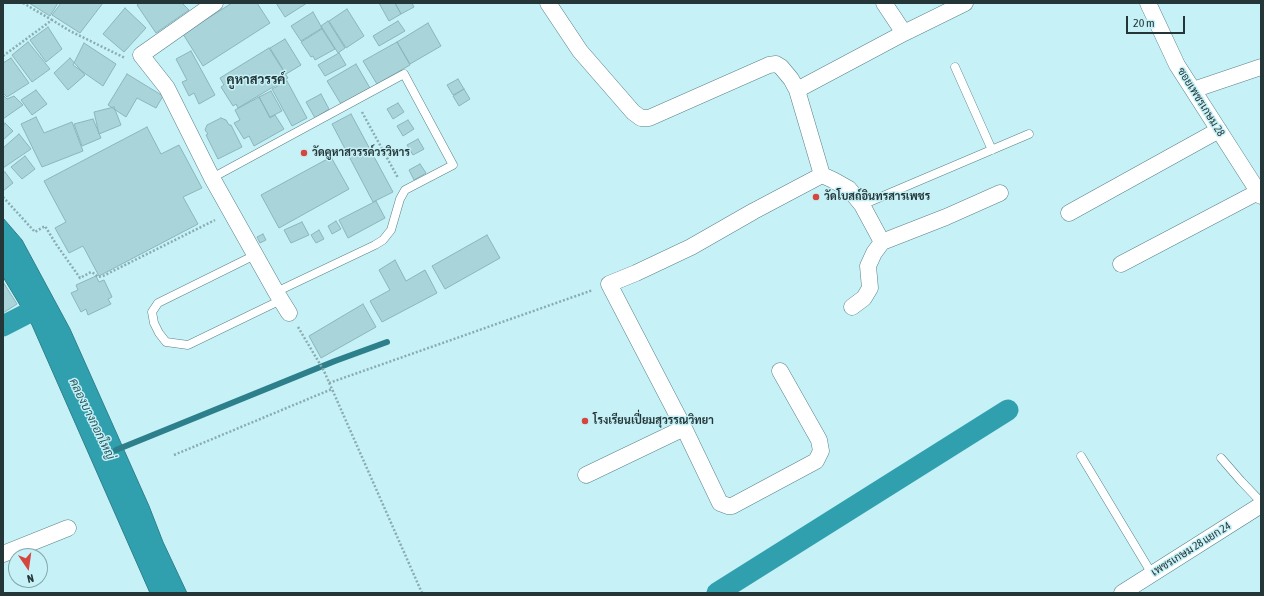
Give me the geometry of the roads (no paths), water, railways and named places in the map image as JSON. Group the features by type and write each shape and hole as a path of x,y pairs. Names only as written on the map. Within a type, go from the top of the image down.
{"street":[{"path":"215,3 141,55 167,88 212,178 282,302"},
{"path":"548,3 580,51 633,112 641,118 649,118 768,65 776,64 791,79 797,90 822,175 849,189 862,205 882,242"},
{"path":"884,3 904,33"},
{"path":"797,90 904,33 965,3"},
{"name":"ซอยเพชรเกษม 28","path":"1148,3 1177,65 1260,194"},
{"path":"1193,90 1261,67"},
{"path":"1069,213 1218,130"},
{"path":"780,371 819,440 822,451 816,461 732,506 720,503 684,428 609,284 691,247 754,211 822,175"},
{"path":"852,307 864,298 870,288 868,266 874,253 882,242 946,217 1000,193"},
{"path":"1120,264 1260,194"},
{"path":"586,474 684,428"},
{"name":"เพชรเกษม 28 แยก 24","path":"1122,593 1261,505"},
{"path":"3,554 68,528"}],"lane":[{"path":"955,67 992,150"},
{"path":"212,178 404,74 453,165 405,190 400,199 391,230 383,240 375,245 282,302 188,345 166,342 154,323 152,312 158,302 255,255"},
{"path":"862,205 1029,134"},
{"path":"1081,456 1152,574"},
{"path":"1221,458 1261,502"}],"water":[{"name":"คลองบางกอกใหญ่","path":"3,218 22,240 70,329 149,506 163,542 187,593 150,593 32,325 3,277"}],"waterway":[{"path":"3,326 38,308"},
{"name":"คลองบางกอกใหญ่","path":"116,450 335,361 387,342"},
{"path":"717,593 1008,410"}],"place":[{"name":"วัดคูหาสวรรค์วรวิหาร","path":"304,153"},
{"name":"วัดโบสถ์อินทรสารเพชร","path":"816,197"},
{"name":"โรงเรียนเปี่ยมสุวรรณวิทยา","path":"585,421"}],"district":[{"name":"คูหาสวรรค์","path":"256,80"}]}
